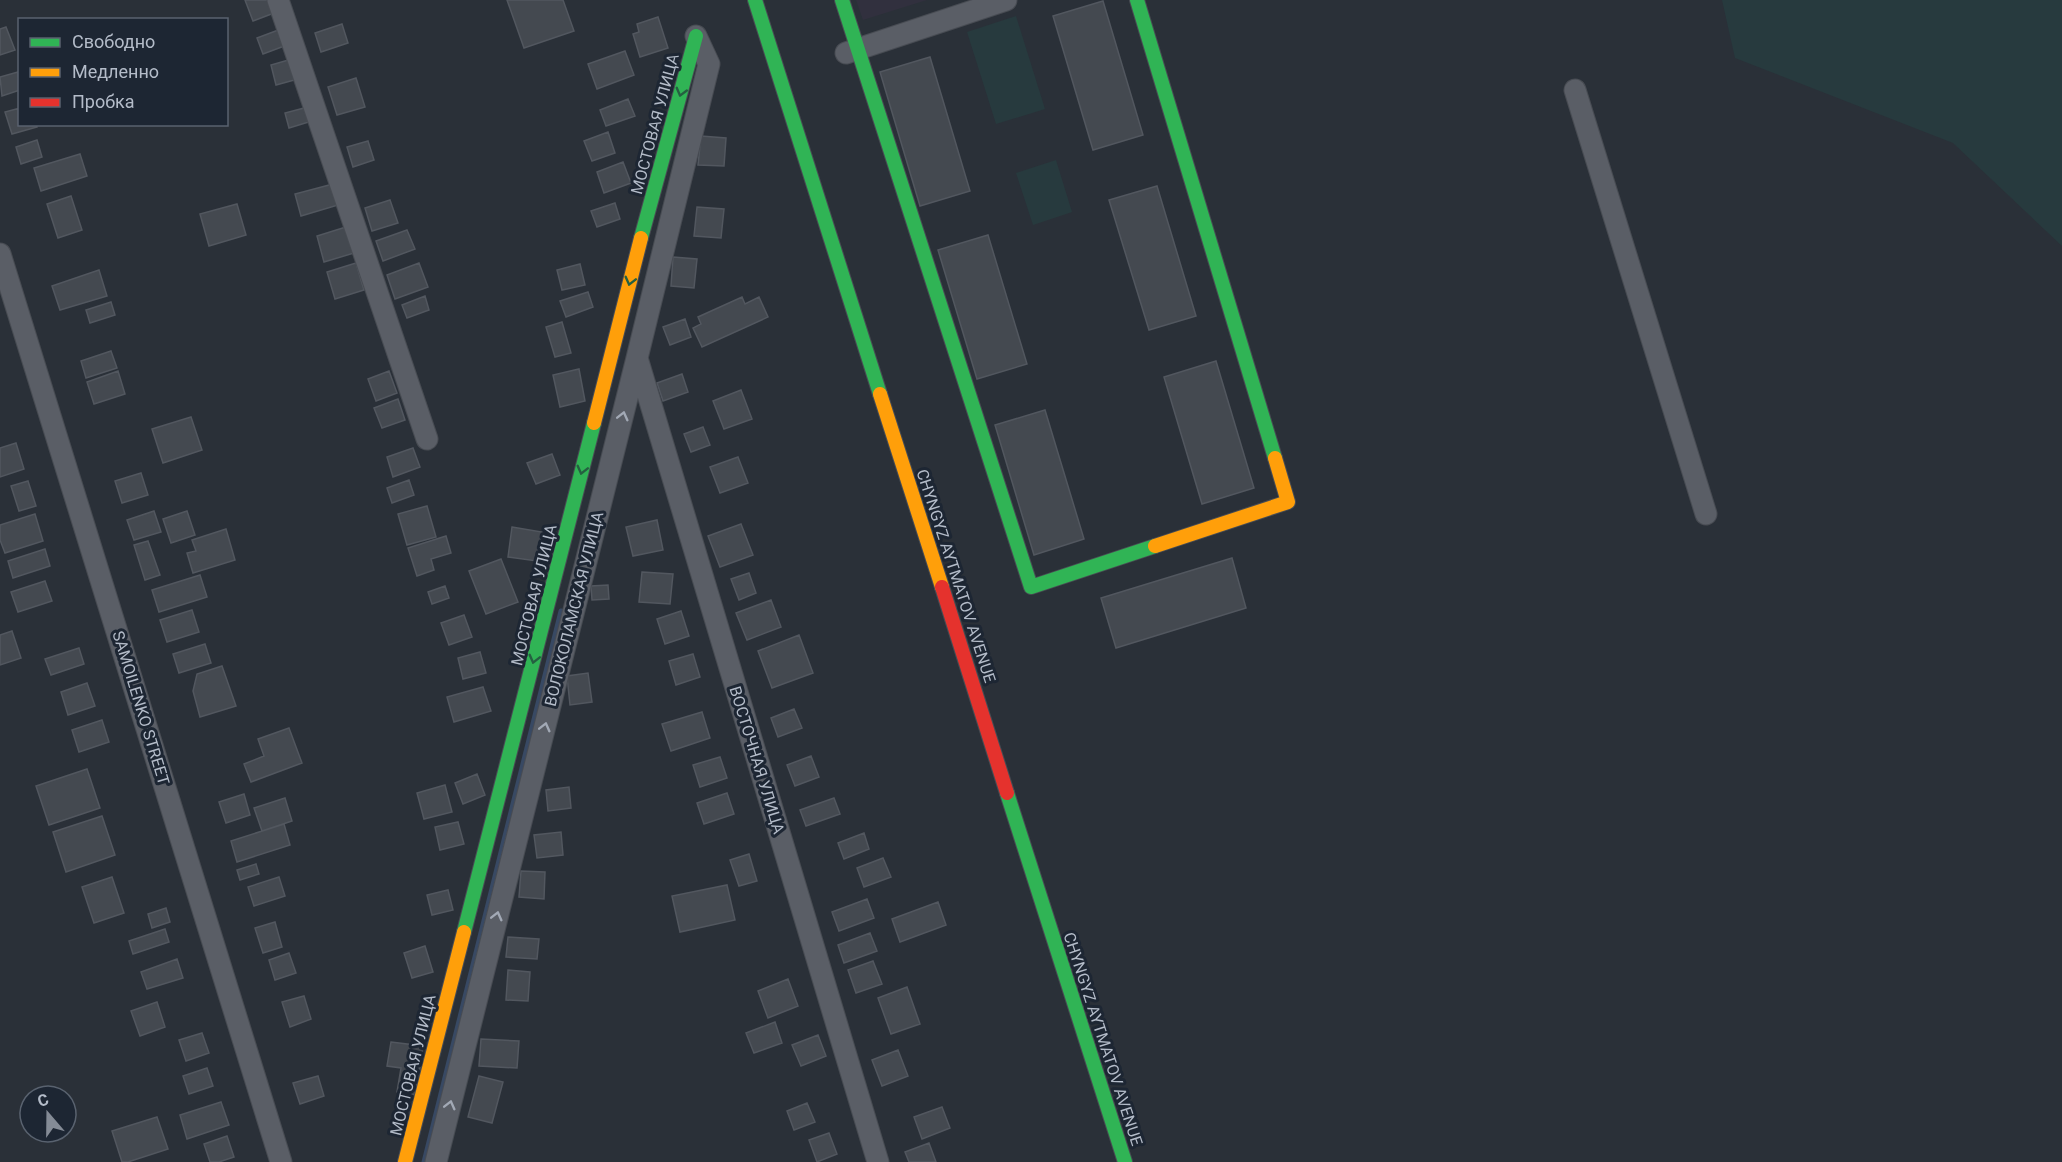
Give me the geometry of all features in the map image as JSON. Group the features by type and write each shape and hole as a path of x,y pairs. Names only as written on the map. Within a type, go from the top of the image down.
{"street":[{"path":"278,0 427,439"},
{"name":"CHYNGYZ AYTMATOV AVENUE","path":"755,0 1125,1162"},
{"path":"842,0 851,51 1031,587 1288,502 1137,0"},
{"path":"851,51 1006,0"},
{"name":"ВОЛОКОЛАМСКАЯ УЛИЦА","path":"436,1162 708,64 700,46"},
{"name":"МОСТОВАЯ УЛИЦА","path":"405,1162 644,227 700,46"},
{"path":"1575,90 1706,514"},
{"name":"SAMOILENKO STREET","path":"0,254 281,1162"},
{"name":"ВОСТОЧНАЯ УЛИЦА","path":"637,358 878,1162"}],"shaded area":[{"path":"856,0 927,0 863,20"}],"green space":[{"path":"1722,0 2062,0 2062,246 1953,143 1735,58"},
{"path":"1016,16 1045,109 996,124 967,32"},
{"path":"1056,160 1072,212 1033,225 1016,173"}],"building":[{"path":"245,0 269,0 274,13 253,21"},
{"path":"507,0 563,0 574,31 524,48"},
{"path":"1103,1 1143,135 1093,150 1053,16"},
{"path":"658,17 668,48 640,57 633,34 639,32 637,24"},
{"path":"342,24 348,43 321,52 315,33"},
{"path":"6,27 15,50 0,55 0,29"},
{"path":"281,29 287,45 263,54 257,38"},
{"path":"625,51 634,75 597,89 588,64"},
{"path":"930,57 970,191 920,206 880,72"},
{"path":"292,59 298,79 276,85 271,65"},
{"path":"18,72 18,91 2,96 0,77"},
{"path":"356,78 365,107 337,115 328,87"},
{"path":"628,99 635,116 606,126 600,110"},
{"path":"308,107 312,121 289,128 285,113"},
{"path":"18,109 18,126 37,127 12,134 5,112"},
{"path":"608,132 615,153 592,161 584,141"},
{"path":"701,136 726,138 724,166 698,165"},
{"path":"37,140 42,157 21,164 16,147"},
{"path":"368,141 374,160 353,167 347,147"},
{"path":"80,154 87,176 41,191 34,168"},
{"path":"623,162 631,183 604,193 597,172"},
{"path":"333,184 338,205 301,216 295,194"},
{"path":"1157,186 1196,316 1149,330 1109,200"},
{"path":"71,196 82,230 58,238 47,204"},
{"path":"390,200 398,223 372,231 365,208"},
{"path":"615,203 620,219 597,227 591,211"},
{"path":"237,204 246,235 209,246 200,214"},
{"path":"697,207 724,209 721,238 694,236"},
{"path":"346,227 354,253 324,262 317,236"},
{"path":"407,230 415,249 383,261 376,241"},
{"path":"988,235 1027,364 977,379 938,250"},
{"path":"673,257 697,259 694,288 671,286"},
{"path":"356,263 364,290 335,299 327,272"},
{"path":"419,263 428,287 395,299 387,275"},
{"path":"580,264 585,285 562,290 557,270"},
{"path":"99,270 107,296 60,310 52,286"},
{"path":"588,292 593,307 566,317 560,301"},
{"path":"425,296 429,310 407,318 402,305"},
{"path":"742,297 745,304 759,297 768,317 702,347 693,328 701,324 698,317"},
{"path":"111,302 115,315 90,323 86,310"},
{"path":"685,319 691,337 670,345 663,327"},
{"path":"562,322 571,353 555,357 546,327"},
{"path":"111,351 117,368 86,378 81,361"},
{"path":"1216,361 1254,488 1202,504 1164,377"},
{"path":"579,369 585,401 560,407 553,375"},
{"path":"118,371 125,394 94,404 87,382"},
{"path":"389,371 397,393 376,401 368,379"},
{"path":"682,374 688,392 663,401 657,383"},
{"path":"741,390 752,419 724,429 713,401"},
{"path":"398,399 405,420 382,428 374,408"},
{"path":"1045,410 1084,539 1034,555 995,425"},
{"path":"191,417 202,450 163,463 152,429"},
{"path":"703,427 710,445 691,452 684,434"},
{"path":"16,443 24,469 0,477 0,448"},
{"path":"413,448 420,467 393,477 387,457"},
{"path":"552,454 560,475 536,484 527,463"},
{"path":"738,457 748,483 720,493 710,467"},
{"path":"141,473 148,495 122,503 115,481"},
{"path":"409,480 414,495 392,503 387,488"},
{"path":"28,481 36,506 19,511 11,486"},
{"path":"427,506 436,537 407,545 398,514"},
{"path":"154,511 161,532 134,540 127,520"},
{"path":"187,511 195,535 171,543 163,519"},
{"path":"35,514 43,541 5,553 0,540 0,525"},
{"path":"657,520 663,550 633,556 626,527"},
{"path":"741,524 753,555 720,567 708,536"},
{"path":"512,527 542,532 537,561 508,557"},
{"path":"226,529 235,560 193,573 187,553 196,551 192,540"},
{"path":"446,536 451,553 431,559 434,570 417,576 408,548"},
{"path":"148,541 160,575 145,580 134,545"},
{"path":"45,549 50,566 13,578 8,561"},
{"path":"1232,558 1246,608 1116,648 1101,598"},
{"path":"501,559 518,602 486,614 469,571"},
{"path":"642,572 673,574 670,604 639,602"},
{"path":"749,573 756,593 739,600 731,579"},
{"path":"200,575 207,597 159,612 152,590"},
{"path":"45,581 52,601 18,612 11,592"},
{"path":"608,585 609,599 592,600 591,586"},
{"path":"445,586 449,598 432,604 428,592"},
{"path":"771,600 781,627 747,640 736,613"},
{"path":"192,610 199,632 167,642 160,620"},
{"path":"681,611 689,636 665,644 657,619"},
{"path":"464,615 472,637 449,645 441,623"},
{"path":"12,631 21,658 0,665 0,635"},
{"path":"799,635 813,673 772,688 758,651"},
{"path":"205,644 211,663 179,673 173,654"},
{"path":"79,648 84,664 51,675 45,659"},
{"path":"480,652 486,673 463,679 458,658"},
{"path":"693,654 700,677 676,685 669,661"},
{"path":"222,666 236,706 200,717 193,691 197,674"},
{"path":"588,673 592,702 570,705 567,676"},
{"path":"87,683 95,706 68,715 61,692"},
{"path":"483,687 491,711 454,722 447,697"},
{"path":"794,709 802,728 778,737 771,718"},
{"path":"702,712 710,738 671,751 662,724"},
{"path":"102,720 109,742 79,752 72,730"},
{"path":"289,728 302,763 251,782 244,764 264,756 258,739"},
{"path":"811,756 819,777 795,786 787,765"},
{"path":"720,757 727,778 700,787 693,765"},
{"path":"87,769 100,808 49,825 36,786"},
{"path":"477,774 485,795 463,804 455,783"},
{"path":"445,785 452,812 424,819 417,793"},
{"path":"569,787 571,808 548,811 546,790"},
{"path":"727,793 734,814 704,824 697,803"},
{"path":"244,794 250,815 226,823 219,802"},
{"path":"285,798 292,821 262,831 254,808"},
{"path":"834,798 840,814 806,826 800,810"},
{"path":"102,816 115,855 66,872 53,832"},
{"path":"458,822 464,844 440,850 435,827"},
{"path":"284,824 290,845 237,862 231,841"},
{"path":"561,832 563,855 537,858 534,835"},
{"path":"864,833 869,849 844,859 838,843"},
{"path":"749,854 757,881 739,886 730,860"},
{"path":"883,858 891,877 864,887 857,868"},
{"path":"256,864 259,874 240,880 237,870"},
{"path":"521,871 545,872 544,899 519,897"},
{"path":"112,877 124,913 94,923 82,887"},
{"path":"279,877 285,896 254,906 248,887"},
{"path":"727,885 735,920 680,932 672,896"},
{"path":"448,890 453,910 432,915 427,895"},
{"path":"867,899 874,918 839,931 832,912"},
{"path":"938,902 946,925 900,942 892,919"},
{"path":"166,908 170,922 152,928 148,914"},
{"path":"275,922 282,947 263,953 255,928"},
{"path":"165,929 169,942 133,954 129,941"},
{"path":"870,933 877,951 844,963 838,945"},
{"path":"508,937 539,939 537,959 506,957"},
{"path":"425,946 433,972 412,978 404,953"},
{"path":"289,953 296,973 275,980 269,960"},
{"path":"177,959 183,978 147,989 141,972"},
{"path":"873,961 882,984 856,993 848,970"},
{"path":"508,970 530,972 528,1001 506,1000"},
{"path":"788,979 798,1006 768,1018 758,991"},
{"path":"907,987 920,1024 891,1034 878,998"},
{"path":"304,996 311,1019 290,1027 282,1002"},
{"path":"157,1002 165,1027 140,1036 131,1011"},
{"path":"775,1022 782,1043 754,1053 746,1033"},
{"path":"202,1033 209,1053 186,1061 179,1040"},
{"path":"818,1035 826,1056 801,1066 792,1045"},
{"path":"481,1039 519,1041 517,1068 479,1066"},
{"path":"391,1042 423,1046 416,1095 397,1092 401,1068 387,1066"},
{"path":"898,1050 908,1076 882,1086 872,1060"},
{"path":"207,1068 213,1086 189,1094 183,1076"},
{"path":"318,1076 324,1096 300,1104 293,1083"},
{"path":"479,1076 503,1082 492,1123 468,1117"},
{"path":"221,1102 229,1125 187,1139 180,1115"},
{"path":"807,1103 815,1122 794,1130 787,1111"},
{"path":"942,1107 950,1128 922,1139 914,1117"},
{"path":"157,1117 168,1149 122,1162 112,1131"},
{"path":"829,1133 837,1154 817,1162 809,1140"},
{"path":"227,1136 234,1157 219,1162 210,1162 204,1144"},
{"path":"929,1143 936,1162 909,1162 905,1152"}],"waterway":[{"path":"424,1162 561,611"}],"traffic: fast":[{"path":"755,0 880,394"},
{"path":"842,0 1031,587 1155,546"},
{"path":"1137,0 1275,458"},
{"path":"641,238 696,36"},
{"path":"464,932 594,423"},
{"path":"1007,793 1125,1162"}],"traffic: slow":[{"path":"594,423 641,238"},
{"path":"880,394 942,587"},
{"path":"1155,546 1288,502 1275,458"},
{"path":"405,1162 464,932"}],"traffic: jam":[{"path":"942,587 1007,793"}]}
